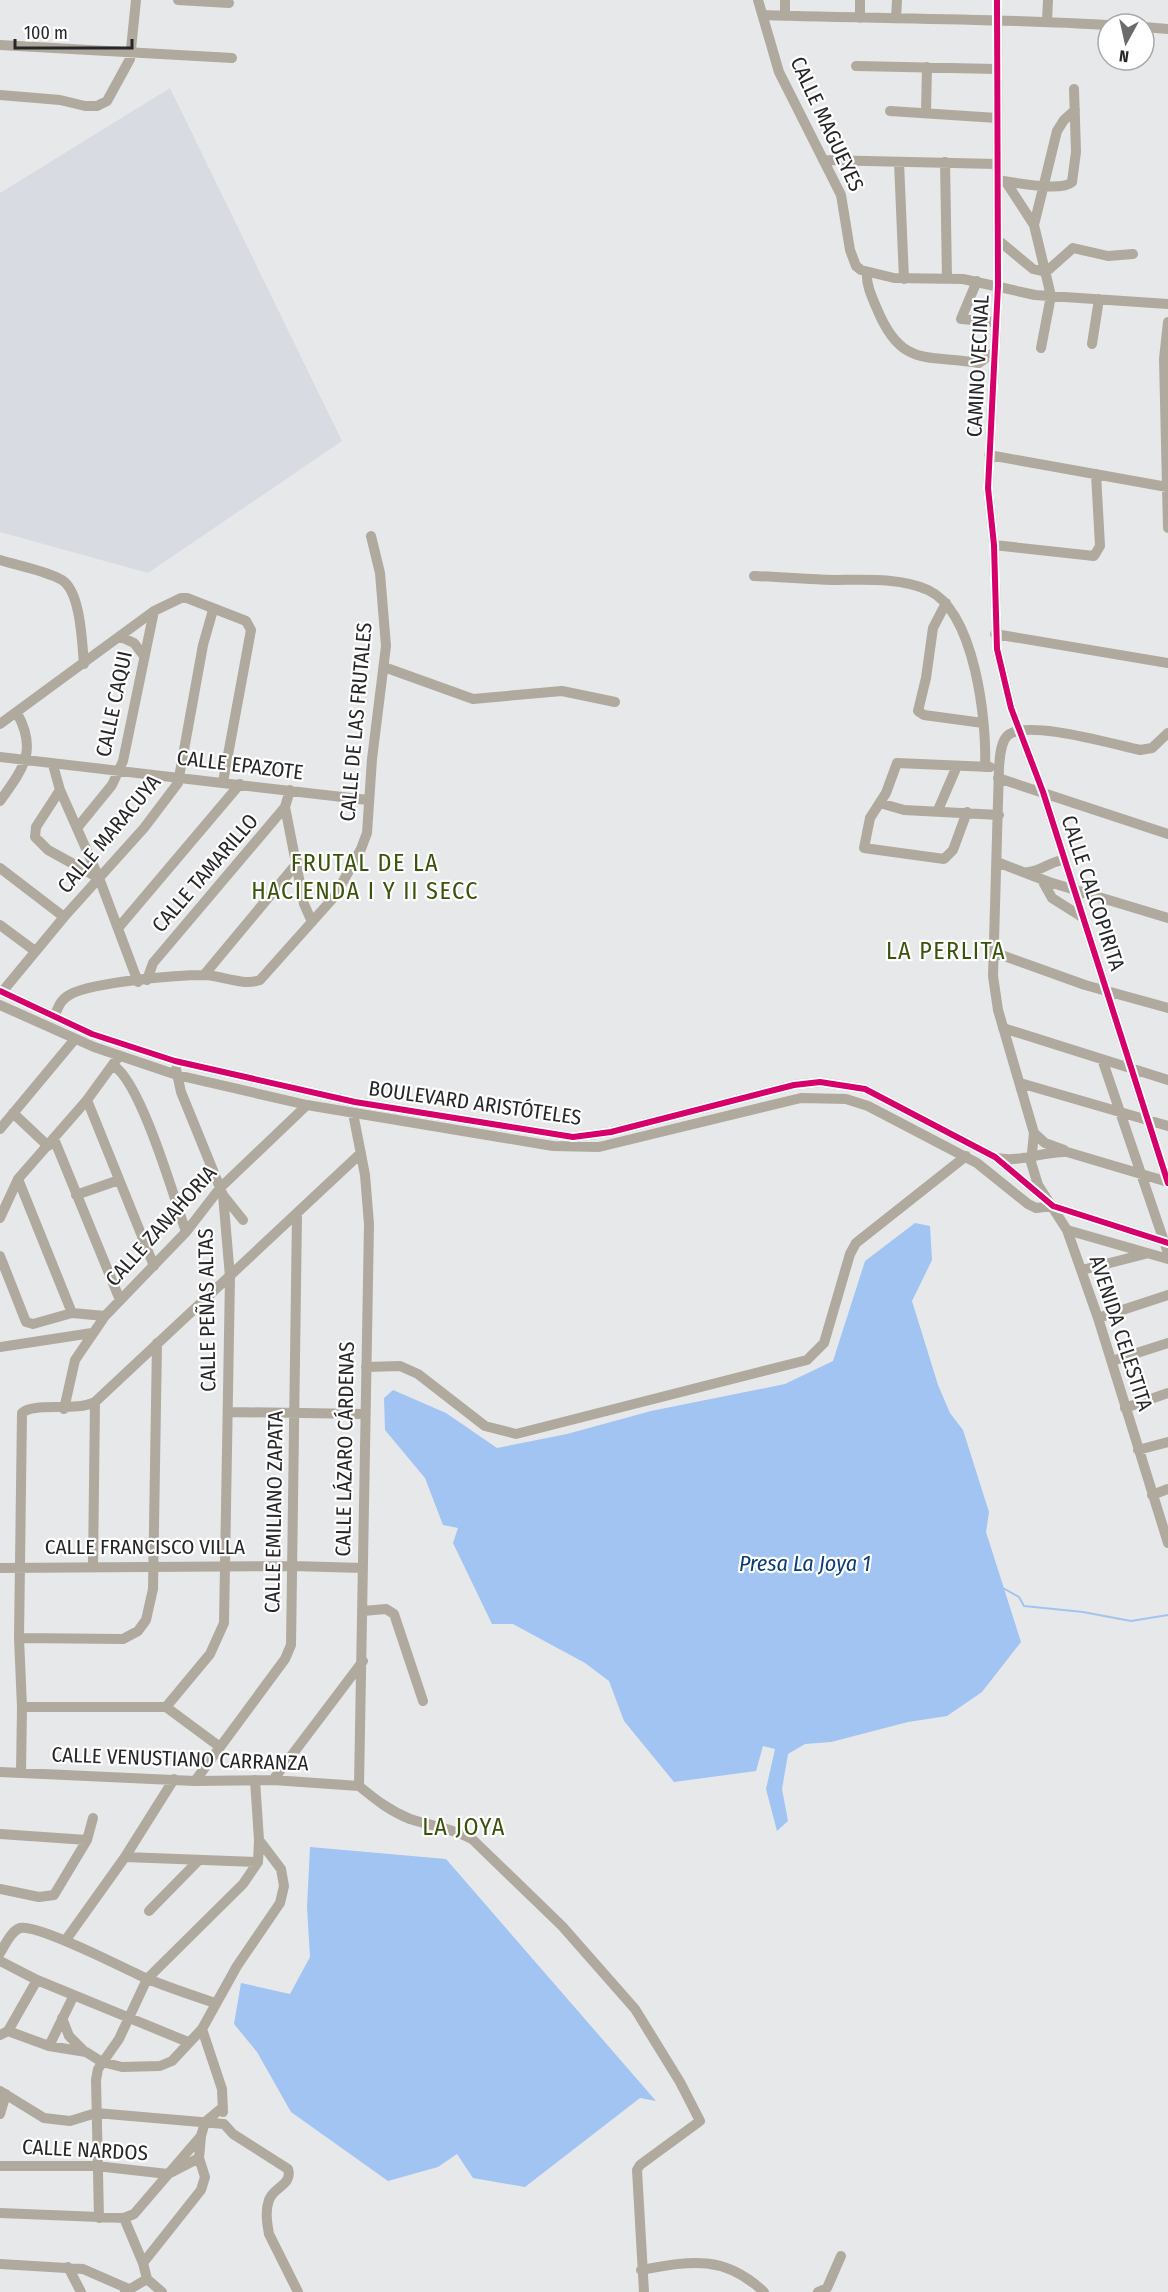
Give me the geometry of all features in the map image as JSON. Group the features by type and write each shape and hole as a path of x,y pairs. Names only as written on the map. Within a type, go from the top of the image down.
{"street":[{"path":"0,95 97,106 107,101 128,64 136,0"},
{"path":"178,0 229,3"},
{"name":"CALLE MAGUEYES","path":"758,0 779,72 841,195 850,250 856,266 867,273"},
{"path":"785,0 785,16"},
{"path":"860,0 860,18"},
{"path":"896,18 897,0"},
{"name":"CAMINO VECINAL","path":"997,0 996,164 1001,181 988,488 994,545 995,634 1004,685 1021,730"},
{"path":"1047,21 1048,0"},
{"path":"764,15 996,19 1096,24"},
{"path":"0,45 131,50 232,58"},
{"path":"856,66 996,69"},
{"path":"926,112 927,67"},
{"path":"1001,181 1067,186 1074,178 1076,110 1074,88"},
{"path":"1034,225 1057,131 1064,120 1076,110"},
{"path":"890,111 997,118"},
{"path":"823,160 996,164"},
{"path":"899,162 904,279"},
{"path":"945,162 947,278"},
{"path":"1001,181 1034,225 1046,272 1051,296 1041,348"},
{"path":"998,240 1033,269 1046,272"},
{"path":"1046,272 1073,249 1108,256 1133,254"},
{"path":"993,353 979,363 923,358 908,352 897,344 880,315 870,292 867,273 904,279 947,278 977,281 1027,294 1168,304"},
{"path":"977,281 961,319 995,322"},
{"path":"1092,344 1099,299"},
{"path":"1168,322 1164,349 1168,528"},
{"path":"989,455 1167,487"},
{"path":"994,545 1094,556 1100,546 1096,474"},
{"name":"CALLE DE LAS FRUTALES","path":"54,1015 60,1002 69,994 92,987 204,975 249,982 260,980 335,896 361,849 367,833 368,800 384,667 385,612 380,573 371,536"},
{"path":"0,560 56,578 70,588 78,617 84,664"},
{"path":"754,576 904,583 927,589 946,603 959,622 980,694 985,767"},
{"path":"0,724 121,638 154,611 180,598 194,600 213,610 246,621 251,630 223,782"},
{"path":"946,603 933,628 919,713 983,723"},
{"name":"CALLE MARACUYA","path":"1,991 144,828 172,792 179,777 203,645 213,610"},
{"name":"CALLE CAQUI","path":"77,828 96,807 119,771 154,611"},
{"path":"995,634 1168,663"},
{"path":"121,638 134,643 144,656"},
{"path":"384,667 473,699 555,691 615,702"},
{"path":"0,801 26,761 26,729 17,713"},
{"path":"1166,738 1152,748 1140,750 1037,729 1012,733 1004,741 999,773 998,862 993,952 995,994 1034,1133 1045,1143 1067,1152 1168,1182"},
{"name":"CALLE CALCOPIRITA","path":"1021,730 1168,1182"},
{"name":"CALLE EPAZOTE","path":"0,757 368,800"},
{"path":"968,812 953,850 947,858 941,860 865,849 867,828 895,765 903,762 985,767 1043,792 1168,834"},
{"path":"53,765 60,790 143,981"},
{"path":"938,810 957,766"},
{"path":"119,927 240,784"},
{"path":"60,790 36,827 35,837 48,850 99,878"},
{"name":"CALLE TAMARILLO","path":"143,981 153,963 285,807 290,790"},
{"path":"880,803 904,810 999,815"},
{"path":"285,807 298,862 304,904 312,922"},
{"path":"1028,872 1037,871 1052,861 1064,860"},
{"path":"204,975 298,862"},
{"path":"998,862 1028,872 1042,880 1168,918"},
{"path":"0,868 64,917"},
{"path":"1042,880 1052,898 1082,917"},
{"path":"0,925 35,951"},
{"path":"993,952 1085,985 1107,989 1168,1008"},
{"name":"BOULEVARD ARISTÓTELES","path":"1,991 101,1037 176,1061 356,1102 573,1137 597,1135 812,1082 852,1085 881,1097 995,1157 1053,1206 1166,1242"},
{"name":"BOULEVARD ARISTÓTELES","path":"0,1005 75,1039 116,1061 307,1105 570,1148 600,1147 801,1098 846,1099 868,1106 966,1156 1028,1204 1036,1208 1053,1206"},
{"path":"1003,1028 1168,1080"},
{"path":"0,1129 75,1039"},
{"path":"1102,1059 1168,1253"},
{"path":"0,1218 18,1179 87,1100 116,1061 133,1092 161,1159 186,1232"},
{"name":"CALLE PEÑAS ALTAS","path":"166,1707 217,1643 224,1623 229,1412 230,1277 222,1192 181,1092 176,1061"},
{"path":"1020,1083 1168,1126"},
{"path":"87,1100 154,1266"},
{"path":"730,1101 723,1105 722,1110 733,1115"},
{"name":"CALLE ZANAHORIA","path":"0,1256 24,1320 33,1324 72,1313 105,1316 307,1105"},
{"path":"698,1110 708,1114 702,1122"},
{"path":"13,1113 51,1142 120,1300"},
{"name":"CALLE LÁZARO CÁRDENAS","path":"353,1113 362,1153 369,1224 360,1786"},
{"name":"AVENIDA CELESTITA","path":"1034,1133 1032,1156 1038,1185 1067,1230 1082,1270 1168,1540"},
{"path":"995,1157 1012,1160 1067,1152"},
{"path":"21,1773 19,1568 22,1413 29,1408 64,1409 95,1402 362,1153"},
{"path":"366,1367 400,1366 418,1374 485,1426 516,1434 807,1360 824,1343 850,1254 856,1243 966,1156"},
{"path":"18,1179 72,1313"},
{"path":"76,1196 119,1180"},
{"path":"222,1192 243,1220"},
{"name":"CALLE EMILIANO ZAPATA","path":"195,1781 290,1650 297,1214"},
{"path":"1067,1230 1168,1259"},
{"path":"1082,1270 1146,1253"},
{"path":"1098,1318 1168,1295"},
{"path":"64,1409 75,1360 105,1316"},
{"path":"0,1347 92,1333"},
{"path":"19,1638 131,1637 146,1620 150,1608 154,1568 157,1343"},
{"path":"1112,1361 1168,1343"},
{"path":"1125,1408 1168,1393"},
{"path":"93,1568 95,1402"},
{"path":"229,1412 365,1414"},
{"path":"1138,1450 1168,1442"},
{"path":"1152,1495 1168,1489"},
{"name":"CALLE FRANCISCO VILLA","path":"0,1568 226,1566 363,1568"},
{"path":"363,1611 386,1609 394,1614 423,1701"},
{"path":"273,1780 363,1661"},
{"path":"22,1707 166,1707 220,1747"},
{"name":"CALLE VENUSTIANO CARRANZA","path":"0,1772 195,1781 273,1780 360,1786"},
{"path":"65,1941 124,1857 174,1779"},
{"path":"99,2218 96,2166 96,2080 102,2062 116,2045 147,1978 243,1884 258,1862 259,1840 255,1780"},
{"path":"360,1786 383,1806 411,1819 457,1831 472,1839 562,1926 635,2009 680,2082 700,2121 640,2165 637,2170 644,2292"},
{"path":"0,1889 39,1897 54,1895 87,1840 93,1818"},
{"path":"0,1834 87,1840"},
{"path":"62,2018 69,2036 86,2052 102,2062 133,2068 167,2065 202,2029 214,2004 280,1903 284,1886 281,1869 259,1840"},
{"path":"124,1857 258,1862"},
{"path":"149,1911 198,1861"},
{"path":"0,1953 14,1932 24,1928 65,1941 147,1978 214,2004"},
{"path":"0,1961 37,1980 188,2042"},
{"path":"37,1980 4,2033 50,2046 86,2052"},
{"path":"50,2046 74,1995"},
{"path":"202,2029 222,2089 224,2124 233,2134 288,2169 290,2175 287,2182 269,2199 267,2225 268,2234 298,2292"},
{"path":"0,2114 3,2093 44,2118 70,2121 96,2113 224,2124"},
{"path":"143,2263 201,2190 205,2177 199,2158 201,2136 205,2122 223,2107"},
{"path":"0,2213 99,2218 129,2216 201,2136"},
{"path":"168,2174 199,2158"},
{"name":"CALLE NARDOS","path":"0,2166 96,2166 168,2174"},
{"path":"129,2216 147,2279 162,2292"},
{"path":"827,2291 841,2256"},
{"path":"641,2270 690,2260 716,2264 737,2271 764,2292"},
{"path":"0,2265 68,2267 99,2275 127,2290 147,2279"},
{"path":"68,2267 81,2292"}],"shaded area":[{"path":"170,88 342,441 148,573 0,532 0,193"}],"water":[{"name":"Presa La Joya 1","path":"915,1223 930,1226 932,1260 912,1301 938,1385 950,1413 963,1430 989,1512 986,1532 1021,1642 982,1692 947,1716 908,1722 831,1742 805,1744 788,1754 782,1789 788,1821 777,1831 766,1789 775,1749 763,1746 756,1771 674,1782 624,1721 609,1681 585,1663 513,1624 492,1624 453,1543 458,1528 443,1525 425,1478 385,1430 384,1398 393,1390 446,1413 497,1448 567,1434 651,1411 785,1384 833,1361 865,1261"},
{"path":"310,1847 446,1859 656,2101 640,2098 525,2187 473,2178 457,2154 438,2167 388,2181 291,2112 257,2052 234,2024 241,1983 290,1994 310,1957 307,1907"}],"waterway":[{"path":"1001,1587 1019,1597 1024,1606 1083,1612 1131,1621 1168,1615"}],"cycle path":[{"path":"997,0 998,286 988,488 994,545 997,649 1011,708 1043,792 1168,1183"},
{"path":"0,991 92,1034 175,1061 355,1102 573,1137 611,1132 794,1085 820,1082 865,1089 995,1157 1053,1206 1168,1243"}],"district":[{"name":"FRUTAL DE LA HACIENDA I Y II SECC","path":"365,877"},
{"name":"LA PERLITA","path":"946,951"},
{"name":"LA JOYA","path":"464,1827"}]}
